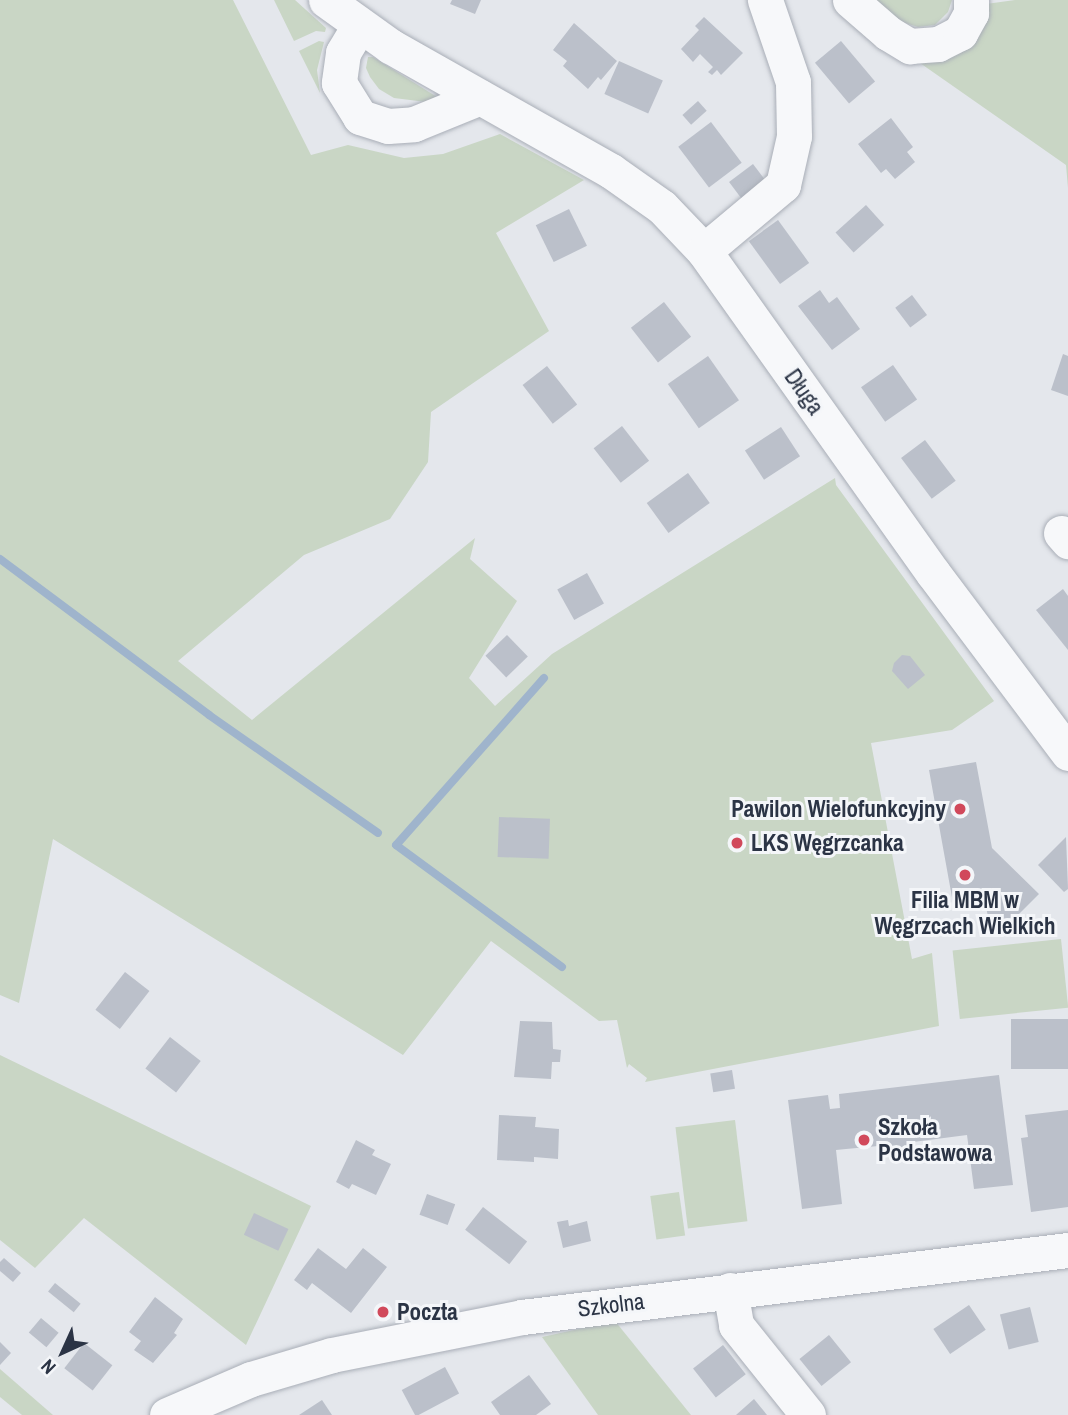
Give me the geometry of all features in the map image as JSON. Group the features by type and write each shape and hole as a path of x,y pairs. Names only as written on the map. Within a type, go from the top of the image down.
{"street":[{"name":"Długa","path":"326,0 359,26 634,186 662,207 704,251 933,573 1066,745"},
{"path":"704,251 783,185 794,136 793,82 765,0"},
{"path":"850,0 888,33 910,46 938,44 960,33 971,13 971,0"},
{"path":"359,26 343,53 339,83 360,117 388,126 414,124 480,97"},
{"name":"Szkolna","path":"167,1415 251,1378 332,1355 522,1317 1068,1250"},
{"path":"730,1290 736,1325 808,1415"}],"green space":[{"path":"0,0 233,0 311,155 348,145 404,158 443,154 500,134 584,180 496,233 549,331 431,412 428,462 390,519 304,555 178,661 252,720 475,538 470,559 517,601 469,678 495,706 552,654 835,478 836,485 994,701 952,730 871,743 912,959 932,953 939,1026 645,1082 647,1078 629,1064 627,1068 617,1020 599,1021 491,941 403,1055 53,839 19,1003 0,995"},
{"path":"274,0 295,0 326,28 325,32 316,31 294,41"},
{"path":"872,0 952,0 948,12 935,25 918,27 899,21"},
{"path":"1015,0 1068,0 1068,188 1066,165 920,63 965,50 980,29 986,4"},
{"path":"319,41 324,42 317,70 320,93 299,51"},
{"path":"368,57 373,57 437,97 426,102 394,98 379,89 370,77 366,68"},
{"path":"1061,939 1068,1008 960,1019 953,950"},
{"path":"0,1055 311,1206 246,1345 84,1218 35,1268 0,1240"},
{"path":"735,1120 747,1221 688,1229 675,1127"},
{"path":"679,1192 685,1236 656,1240 650,1196"},
{"path":"615,1321 691,1415 598,1415 542,1337"},
{"path":"0,1369 53,1415 22,1415 0,1397"}],"building":[{"path":"452,0 481,0 475,14 450,4"},
{"path":"704,17 743,53 721,75 717,70 712,75 708,72 713,67 700,54 693,62 681,49 699,30 695,26"},
{"path":"574,23 617,61 601,80 598,77 588,89 563,66 567,61 553,50"},
{"path":"841,41 875,82 849,103 815,63"},
{"path":"619,61 663,81 648,113 604,94"},
{"path":"698,101 707,111 691,125 682,115"},
{"path":"891,118 913,147 907,152 915,162 895,179 886,169 881,173 858,144"},
{"path":"711,122 742,163 709,187 678,147"},
{"path":"753,164 768,184 744,202 729,182"},
{"path":"866,205 884,225 854,252 836,232"},
{"path":"569,209 587,246 554,262 536,225"},
{"path":"778,220 809,263 780,284 749,241"},
{"path":"820,290 829,303 837,297 860,329 832,350 798,306"},
{"path":"912,295 927,315 910,328 895,308"},
{"path":"664,302 691,337 658,363 631,328"},
{"path":"1063,354 1068,356 1068,396 1051,390"},
{"path":"708,356 739,400 699,428 668,384"},
{"path":"893,365 917,399 885,422 861,387"},
{"path":"547,366 577,405 553,424 523,385"},
{"path":"622,426 649,461 621,483 594,448"},
{"path":"781,427 800,456 764,480 745,450"},
{"path":"925,440 956,481 932,499 901,458"},
{"path":"688,473 710,503 668,533 647,503"},
{"path":"587,573 604,604 574,620 557,589"},
{"path":"1063,589 1068,596 1068,650 1036,610"},
{"path":"507,635 528,657 506,677 485,656"},
{"path":"902,655 910,656 925,675 908,689 892,671 894,663"},
{"name":"Pawilon Wielofunkcyjny","path":"976,762 992,848 1039,894 1016,917 989,921 984,898 953,903 929,770"},
{"path":"499,817 550,819 549,859 498,857"},
{"path":"1066,837 1068,889 1064,892 1038,865"},
{"path":"125,972 149,991 120,1029 95,1010"},
{"path":"1011,1019 1068,1019 1068,1069 1011,1069"},
{"path":"520,1021 552,1022 553,1049 561,1050 560,1062 552,1062 551,1079 514,1077"},
{"path":"170,1037 201,1061 176,1093 145,1069"},
{"path":"732,1070 735,1089 713,1092 710,1073"},
{"name":"Szkoła Podstawowa","path":"999,1075 1013,1185 974,1189 967,1135 913,1142 914,1154 891,1157 889,1145 836,1150 842,1204 802,1209 788,1100 828,1095 830,1109 840,1108 839,1094"},
{"path":"1068,1110 1068,1207 1031,1212 1021,1138 1028,1137 1025,1115"},
{"path":"499,1115 536,1117 535,1127 559,1129 558,1159 534,1157 534,1162 497,1160"},
{"path":"356,1140 375,1150 372,1155 391,1164 376,1195 352,1184 349,1189 336,1182"},
{"path":"427,1194 455,1204 448,1225 419,1215"},
{"path":"483,1207 527,1241 509,1264 465,1230"},
{"path":"254,1213 288,1229 278,1251 244,1235"},
{"path":"568,1220 569,1226 587,1221 591,1241 563,1248 557,1222"},
{"path":"318,1248 346,1269 363,1248 387,1267 351,1313 312,1283 307,1290 294,1280"},
{"path":"4,1258 21,1273 13,1282 0,1271 0,1262"},
{"path":"55,1283 81,1304 74,1312 48,1292"},
{"path":"155,1297 183,1319 174,1333 177,1335 153,1363 134,1350 141,1341 129,1332"},
{"path":"969,1305 986,1330 950,1354 933,1329"},
{"path":"1030,1307 1039,1342 1009,1349 1000,1314"},
{"path":"41,1318 59,1333 46,1347 29,1333"},
{"path":"829,1335 851,1362 821,1386 799,1359"},
{"path":"0,1342 11,1353 0,1365"},
{"path":"84,1343 112,1365 93,1390 64,1368"},
{"path":"723,1345 746,1374 716,1398 693,1368"},
{"path":"445,1367 459,1393 415,1415 402,1390"},
{"path":"529,1375 551,1404 536,1415 500,1415 491,1402"},
{"path":"754,1399 767,1415 736,1415"},
{"path":"322,1400 332,1415 299,1415"}],"waterway":[{"path":"0,559 209,715 378,833"},
{"path":"544,678 396,845 562,967"}],"place":[{"name":"Pawilon Wielofunkcyjny","path":"960,809"},
{"name":"LKS Węgrzcanka","path":"737,843"},
{"name":"Filia MBM w Węgrzcach Wielkich","path":"965,875"},
{"name":"Szkoła Podstawowa","path":"864,1140"},
{"name":"Poczta","path":"383,1312"}]}
